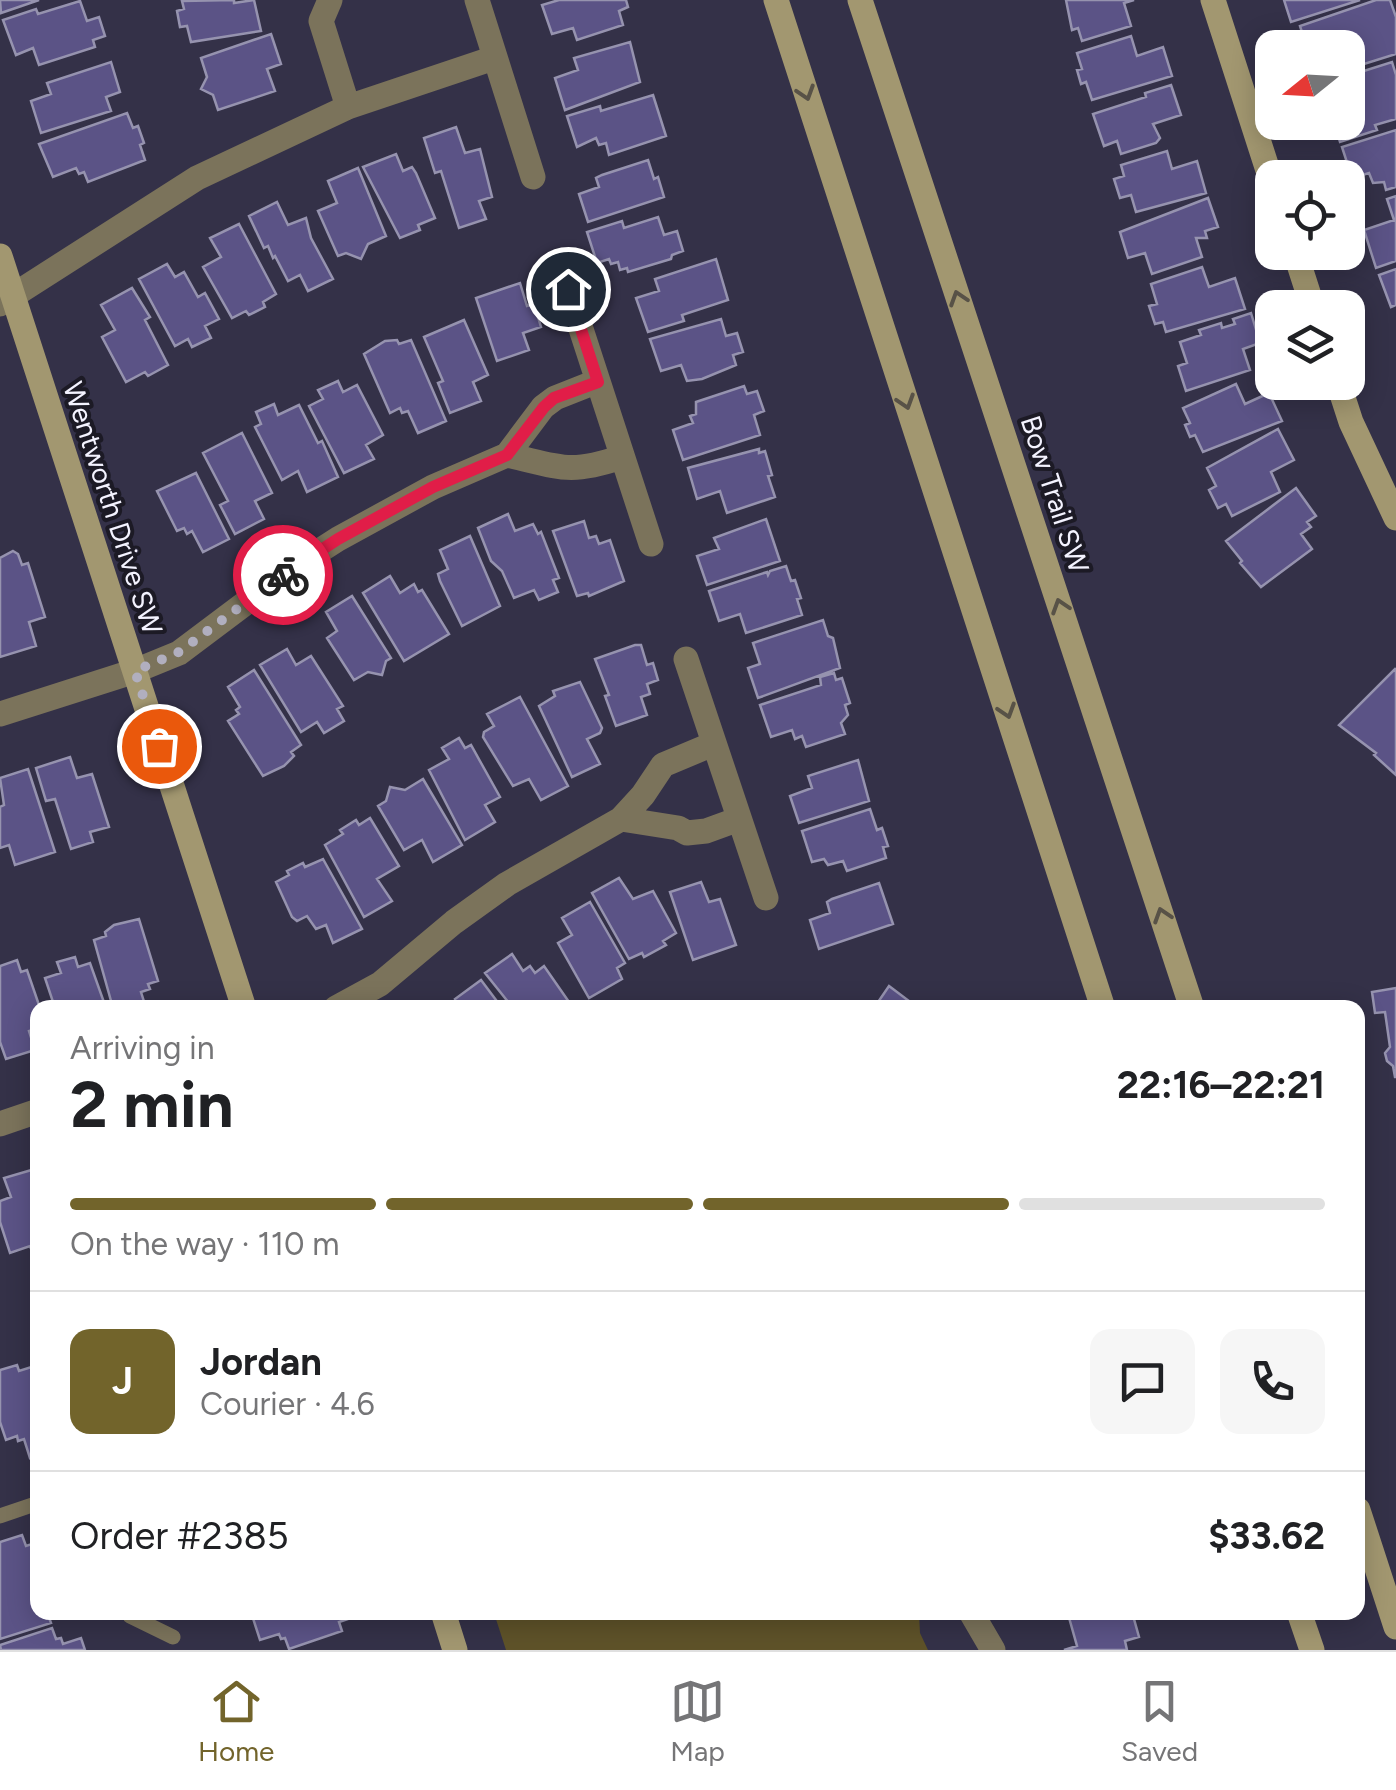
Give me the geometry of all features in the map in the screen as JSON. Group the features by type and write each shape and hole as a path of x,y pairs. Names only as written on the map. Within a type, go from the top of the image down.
{"main road":[{"path":"776,0 1100,1000"},
{"name":"Bow Trail SW","path":"860,0 1189,1000"},
{"path":"1212,0 1264,160"},
{"name":"Wentworth Drive SW","path":"0,256 7,301 135,671 241,1000"},
{"path":"1343,400 1396,518"},
{"path":"1365,1532 1396,1627"},
{"path":"446,1620 455,1650"},
{"path":"1302,1620 1312,1650"}],"street":[{"path":"330,0 321,21 348,107"},
{"path":"476,0 533,176"},
{"path":"7,301 197,178 348,107 494,58"},
{"path":"568,289 651,544"},
{"path":"0,714 135,671 179,652 338,539 433,487 507,455 554,398 598,382"},
{"path":"507,455 567,470 589,468 622,456"},
{"path":"686,659 766,898"},
{"path":"351,1000 380,984 507,884 622,820 663,765 713,744"},
{"path":"622,820 678,828 687,834 739,819"},
{"path":"0,1124 30,1114"},
{"path":"976,1620 993,1650"}],"lane":[{"path":"0,1516 30,1506"},
{"path":"143,1620 173,1637"}],"shaded area":[{"path":"496,1620 919,1620 928,1650 506,1650"}],"building":[{"path":"0,0 39,0 1,13"},
{"path":"254,0 261,31 191,42 187,26 180,27 177,11 184,9 182,1"},
{"path":"559,0 626,0 628,7 619,11 623,25 577,40 573,28 552,34 542,5"},
{"path":"1066,0 1134,0 1124,3 1131,26 1082,41 1078,28 1072,30"},
{"path":"1284,0 1360,0 1291,22"},
{"path":"1376,0 1390,0 1396,17 1396,54 1365,64 1365,30 1301,30 1300,26"},
{"path":"80,1 87,21 99,17 105,36 93,40 95,47 39,65 33,48 16,55 3,20"},
{"path":"271,34 281,64 267,69 275,91 218,110 213,95 201,89 207,77 201,58"},
{"path":"1131,36 1137,56 1163,47 1172,76 1092,100 1086,82 1081,84 1077,53"},
{"path":"630,42 640,82 565,110 555,78 578,70 574,58"},
{"path":"111,62 120,92 106,97 111,111 41,133 31,101 51,94 47,83"},
{"path":"1392,62 1396,75 1396,119 1375,125 1377,130 1365,134 1365,71"},
{"path":"1171,85 1181,115 1153,124 1160,138 1156,143 1121,154 1117,141 1104,146 1093,114"},
{"path":"653,95 666,136 609,155 606,143 599,145 596,138 577,147 567,116 600,106 601,111"},
{"path":"127,113 133,128 138,126 145,160 88,182 84,172 79,174 76,168 53,177 39,144"},
{"path":"456,127 465,153 480,149 492,197 479,201 486,219 459,228 441,171 435,173 424,138"},
{"path":"1396,130 1396,187 1386,190 1384,182 1373,183 1369,173 1365,174 1365,160 1346,160 1342,147"},
{"path":"1167,151 1172,169 1197,161 1206,193 1136,212 1131,195 1120,198 1114,179 1124,176 1121,165"},
{"path":"396,154 403,171 412,167 416,173 435,218 400,238 363,167"},
{"path":"648,160 664,197 588,222 579,194 599,187 596,178 602,175"},
{"path":"358,168 386,236 368,244 361,259 346,253 338,256 318,211 337,203 328,181"},
{"path":"1396,196 1396,261 1376,268 1365,230 1394,220 1387,199"},
{"path":"1208,198 1218,227 1205,231 1207,238 1196,238 1202,257 1152,274 1145,253 1128,258 1120,232"},
{"path":"277,202 288,225 306,218 311,238 333,279 308,291 300,275 288,281 268,246 264,248 249,216"},
{"path":"658,217 664,235 677,231 683,251 671,259 628,272 609,259 597,263 587,232 622,221 624,228"},
{"path":"239,224 276,294 263,302 265,307 232,318 203,267 221,257 210,238"},
{"path":"716,259 728,300 682,315 684,321 648,332 636,298 659,291 655,279"},
{"path":"167,264 175,277 184,272 198,297 205,293 219,319 205,326 211,338 192,347 188,339 175,346 139,279"},
{"path":"1202,267 1209,287 1235,278 1245,309 1166,332 1163,322 1155,324 1149,306 1157,304 1151,284"},
{"path":"1396,269 1396,305 1391,307 1379,275"},
{"path":"520,283 527,306 534,304 541,327 523,333 529,350 497,361 476,298"},
{"path":"132,288 150,317 145,320 168,365 126,382 102,337 115,330 101,305"},
{"path":"1251,313 1255,345 1243,349 1250,370 1186,391 1178,366 1187,363 1180,342 1201,335 1199,330 1221,323 1222,328 1235,324 1233,319"},
{"path":"721,319 726,336 737,333 743,352 733,355 736,365 687,381 681,365 661,371 650,339"},
{"path":"464,320 488,375 473,382 481,401 450,413 438,383 443,381 424,337"},
{"path":"397,340 399,344 411,340 446,421 418,433 408,411 402,413 400,408 390,413 364,354 385,341"},
{"path":"338,381 343,392 357,385 383,435 366,445 374,459 344,473 309,406 323,399 318,390"},
{"path":"1236,384 1245,404 1255,399 1272,400 1282,421 1203,452 1195,435 1190,437 1185,425 1190,423 1183,408"},
{"path":"744,386 747,394 757,391 764,411 754,415 760,435 683,460 673,430 693,423 690,416 696,414 696,402"},
{"path":"274,404 278,415 299,405 318,443 322,441 338,477 307,492 298,471 282,480 255,427 261,424 256,412"},
{"path":"1278,429 1294,460 1271,472 1280,492 1232,516 1226,504 1218,508 1209,490 1216,486 1207,468"},
{"path":"242,433 272,493 255,501 264,519 235,534 220,505 228,501 203,453"},
{"path":"759,449 759,453 765,451 775,497 727,513 720,491 697,499 688,468"},
{"path":"196,473 229,539 203,552 192,531 177,531 157,491"},
{"path":"1296,488 1316,516 1307,522 1311,527 1301,534 1312,549 1261,587 1226,541"},
{"path":"508,514 515,531 533,524 538,534 541,532 559,578 553,580 558,592 539,600 534,590 514,598 502,571 491,561 478,528"},
{"path":"766,519 780,561 707,585 697,556 719,549 714,538"},
{"path":"584,521 589,538 596,536 599,544 610,540 624,581 589,596 577,596 553,531"},
{"path":"470,536 500,606 462,626 440,581 438,574 448,569 440,550"},
{"path":"13,551 22,565 28,563 45,617 29,622 36,646 0,657 0,558"},
{"path":"786,566 801,598 797,599 802,615 746,633 740,614 719,621 709,591 767,572 768,575"},
{"path":"390,576 400,593 414,584 418,592 422,590 449,634 404,661 363,593"},
{"path":"352,596 391,658 386,661 382,675 368,672 354,680 327,638 337,631 326,612"},
{"path":"823,620 828,636 833,638 840,668 758,698 748,668 760,664 753,643"},
{"path":"641,645 647,665 653,663 658,680 647,684 650,694 641,697 647,715 616,726 595,659"},
{"path":"287,649 296,665 311,656 343,706 337,709 344,721 324,733 317,722 301,732 260,665"},
{"path":"1395,669 1396,775 1376,753 1339,725"},
{"path":"254,670 301,745 291,752 294,756 284,766 263,776 228,721 239,714 236,710 240,707 228,687"},
{"path":"834,673 836,680 842,678 850,703 845,705 848,715 841,723 845,734 806,747 802,736 795,739 792,730 771,737 760,705 821,685 820,677"},
{"path":"580,682 602,728 587,739 600,764 572,777 539,706 555,696 553,691"},
{"path":"520,697 568,786 541,800 529,779 513,786 483,737 494,726 487,714"},
{"path":"459,738 465,748 471,745 500,797 485,805 495,822 465,840 429,770 449,759 442,748"},
{"path":"70,757 77,778 92,774 109,827 90,832 93,842 71,849 55,799 46,801 36,768"},
{"path":"858,760 869,801 799,823 790,796 812,788 808,776"},
{"path":"28,769 55,852 15,865 9,845 0,848 0,807 4,805 0,778"},
{"path":"423,779 462,845 433,862 422,840 404,850 378,806 386,801 390,787 405,790"},
{"path":"870,809 888,846 883,847 886,858 847,871 843,861 828,865 824,859 812,862 802,831"},
{"path":"370,818 399,866 377,879 392,901 364,917 325,845 356,820 359,825"},
{"path":"323,859 362,929 333,943 326,925 316,929 307,916 297,921 292,917 276,882 303,863 305,867"},
{"path":"619,878 633,899 653,891 676,933 663,941 666,945 644,957 642,953 629,959 592,893"},
{"path":"701,882 709,902 720,899 736,945 693,960 670,892"},
{"path":"879,883 893,924 819,949 810,920 830,913 827,902 832,899"},
{"path":"590,902 625,963 617,968 622,979 589,998 558,943 572,935 562,918"},
{"path":"139,919 158,981 141,992 144,1000 111,1000 94,940 106,936 105,932 114,925"},
{"path":"512,954 523,971 530,966 535,973 544,966 568,1000 507,1000 485,973"},
{"path":"75,957 78,967 90,963 103,1000 52,1000 45,978 61,973 57,962"},
{"path":"17,960 21,972 27,970 37,1000 30,1000 30,1052 6,1059 0,1042 0,966"},
{"path":"481,980 496,1000 456,1000"},
{"path":"889,986 908,1000 879,1000"},
{"path":"1396,988 1395,1077 1385,1053 1390,1047 1385,1012 1375,1013 1372,992"},
{"path":"30,1170 30,1246 10,1253 0,1222 0,1201 11,1197 4,1178"},
{"path":"17,1365 19,1371 30,1368 30,1458 24,1439 18,1441 17,1436 6,1440 0,1422 0,1370"},
{"path":"22,1535 26,1546 30,1545 30,1620 51,1623 0,1639 0,1542"},
{"path":"254,1620 345,1620 339,1622 342,1631 289,1649 279,1634 260,1640"},
{"path":"1070,1620 1134,1620 1139,1637 1125,1641 1127,1650 1064,1650 1077,1646"},
{"path":"52,1628 63,1644 81,1638 85,1650 1,1650 0,1645"}],"way so far":[{"path":"159,746 135,671 179,652 283,575"}],"route":[{"path":"283,575 338,539 433,487 507,455 554,398 598,382 568,289"}]}
